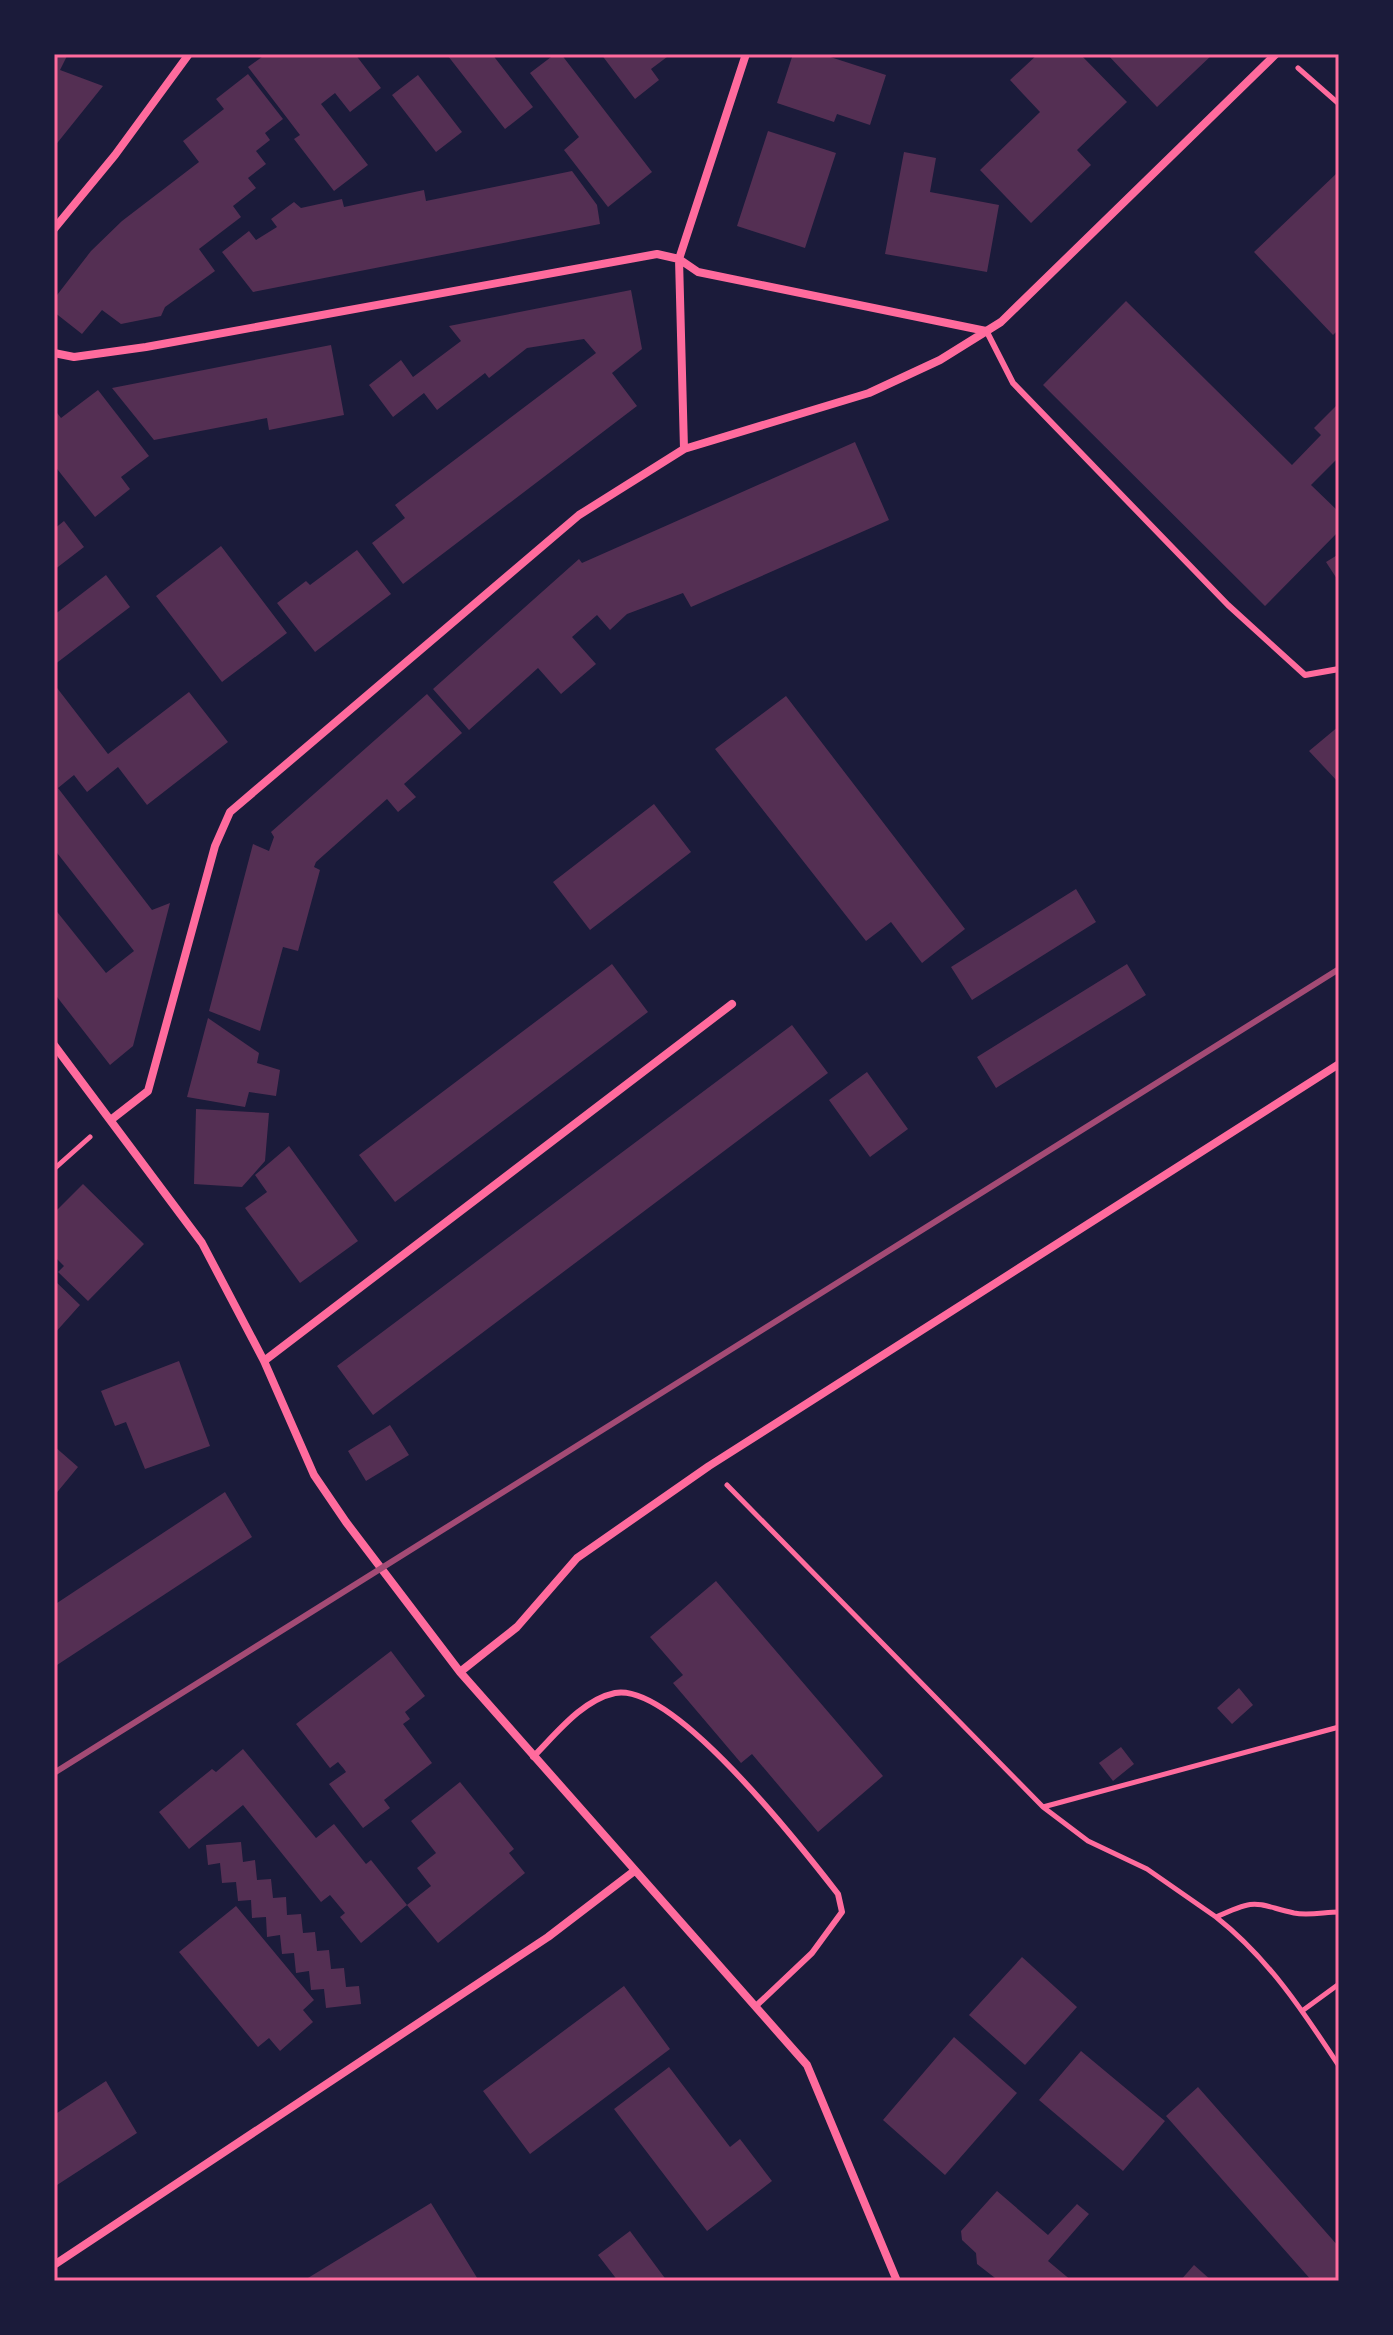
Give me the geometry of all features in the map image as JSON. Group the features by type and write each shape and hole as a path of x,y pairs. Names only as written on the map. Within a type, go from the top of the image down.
{"street":[{"path":"54,229 115,155 189,54"},
{"path":"684,449 679,259 746,54"},
{"path":"112,1119 148,1091 215,846 230,812 579,515 684,449 869,393 940,360 1001,322 1276,54"},
{"path":"54,353 74,357 146,347 657,254 679,259 698,272 987,332"},
{"path":"264,1361 732,1004"},
{"path":"54,1045 202,1243 264,1361 314,1475 346,1522 460,1672 633,1872 757,2005 807,2065 897,2281"},
{"path":"460,1672 517,1627 577,1558 709,1466 1339,1064"},
{"path":"54,2265 548,1937 633,1872"}],"lane":[{"path":"987,332 1013,383 1228,605 1305,675 1339,669"},
{"path":"533,1757 580,1710 613,1694 642,1695 670,1711 769,1810 838,1894 842,1912 812,1953 757,2005"}],"path":[{"path":"1294,64 1339,104"},
{"path":"54,1169 112,1119"},
{"path":"709,1466 1043,1807 1088,1841 1147,1869 1242,1937 1284,1984 1339,2066"},
{"path":"1043,1807 1339,1727"},
{"path":"1216,1917 1247,1903 1269,1904 1297,1913 1339,1912"},
{"path":"1302,2011 1339,1984"}],"building":[{"path":"54,54 68,54 60,70 103,86 54,147"},
{"path":"266,54 355,54 381,88 350,112 335,93 321,104 368,165 334,191 294,139 300,135 248,67"},
{"path":"492,54 533,107 505,129 448,56"},
{"path":"555,54 561,54 652,172 608,207 564,150 579,137 530,73"},
{"path":"601,54 671,54 651,69 659,80 635,99"},
{"path":"793,54 821,54 886,75 870,125 837,114 834,122 777,103"},
{"path":"1038,54 1080,54 1127,102 1077,150 1091,165 1031,223 980,170 1040,112 1010,80"},
{"path":"1107,54 1213,54 1157,107"},
{"path":"248,74 283,119 265,133 270,140 256,151 266,164 248,178 256,188 233,206 241,217 199,249 215,271 165,307 161,316 121,324 102,310 82,334 54,312 54,299 91,251 122,221 199,162 183,141 224,109 216,99"},
{"path":"418,75 462,132 436,152 392,95"},
{"path":"768,131 836,153 805,248 737,226"},
{"path":"904,152 936,158 930,192 999,205 987,272 885,254"},
{"path":"572,171 597,205 600,224 253,292 222,252 249,231 256,240 277,227 271,219 294,202 301,208 342,199 344,207 424,190 426,201"},
{"path":"1336,174 1339,329 1333,335 1254,252"},
{"path":"631,290 642,349 612,373 637,406 403,584 372,543 405,518 395,505 596,353 584,339 527,348 489,378 485,373 437,410 424,393 393,417 369,385 401,360 413,377 461,341 449,326"},
{"path":"1126,301 1292,465 1321,435 1314,428 1339,403 1339,457 1311,485 1339,512 1339,531 1265,606 1043,385"},
{"path":"331,345 344,415 269,430 267,418 154,440 112,388"},
{"path":"98,390 149,456 121,477 130,489 95,517 54,465 54,409 61,418"},
{"path":"855,442 889,520 691,607 683,593 627,614 610,630 597,615 572,637 596,664 561,694 538,668 469,730 433,689 579,559 582,563"},
{"path":"64,521 84,547 54,570 54,529"},
{"path":"221,546 287,633 222,682 156,596"},
{"path":"357,550 391,594 315,652 277,603 306,581 310,585"},
{"path":"1339,554 1339,582 1326,562"},
{"path":"106,575 130,607 54,665 54,615"},
{"path":"54,684 108,754 189,692 228,742 147,805 118,767 87,792 74,775 58,788 152,910 170,903 133,1046 110,1065 54,993 54,908 106,973 134,951 54,849"},
{"path":"427,694 462,733 404,784 416,797 398,812 387,799 316,862 314,867 320,870 298,951 283,947 260,1031 209,1011 253,844 269,851 274,837 271,832"},
{"path":"786,696 965,929 922,963 891,922 866,941 715,749"},
{"path":"1339,726 1339,783 1309,751"},
{"path":"654,804 691,852 590,930 553,882"},
{"path":"1076,889 1096,922 972,1000 951,967"},
{"path":"612,964 648,1012 395,1202 359,1155"},
{"path":"1127,964 1146,995 996,1088 977,1057"},
{"path":"208,1018 259,1053 257,1063 280,1070 276,1096 249,1092 245,1107 187,1097"},
{"path":"792,1025 828,1073 373,1415 337,1366"},
{"path":"867,1072 908,1129 870,1157 829,1100"},
{"path":"196,1109 269,1113 265,1161 242,1187 194,1184"},
{"path":"289,1146 358,1241 300,1283 245,1208 267,1192 255,1175"},
{"path":"83,1184 144,1244 88,1301 58,1272 64,1266 54,1256 54,1213"},
{"path":"54,1280 80,1305 54,1334"},
{"path":"179,1361 210,1446 145,1469 126,1422 115,1426 101,1391"},
{"path":"390,1425 409,1455 366,1481 348,1451"},
{"path":"54,1446 78,1467 54,1496"},
{"path":"225,1492 252,1537 54,1667 54,1605"},
{"path":"716,1581 883,1776 818,1832 752,1754 741,1763 673,1683 683,1675 650,1637"},
{"path":"391,1651 425,1696 405,1712 410,1719 403,1724 432,1763 384,1800 390,1808 363,1828 329,1784 346,1772 338,1762 330,1768 296,1724"},
{"path":"1239,1688 1253,1705 1232,1724 1217,1708"},
{"path":"1121,1747 1134,1764 1113,1781 1099,1763"},
{"path":"243,1749 316,1838 334,1824 366,1864 371,1860 407,1905 361,1943 340,1917 345,1913 330,1895 321,1902 243,1805 189,1849 159,1812 212,1769 216,1772"},
{"path":"460,1782 514,1849 509,1853 525,1873 438,1943 407,1905 431,1886 417,1868 436,1853 411,1821"},
{"path":"241,1842 243,1862 255,1860 257,1880 271,1879 273,1898 286,1897 287,1915 301,1914 303,1933 315,1932 317,1951 329,1950 331,1969 344,1968 346,1987 359,1986 361,2004 326,2008 324,1989 311,1990 309,1971 296,1973 294,1953 282,1954 280,1935 267,1937 266,1917 252,1918 251,1900 238,1901 236,1882 222,1883 220,1863 208,1865 206,1845"},
{"path":"236,1906 314,2000 303,2010 313,2022 280,2051 269,2038 258,2047 179,1952"},
{"path":"1022,1957 1077,2007 1025,2065 969,2015"},
{"path":"624,1986 670,2049 530,2154 483,2091"},
{"path":"954,2037 1017,2093 945,2175 883,2120"},
{"path":"1081,2051 1165,2121 1123,2171 1039,2100"},
{"path":"669,2067 730,2147 740,2139 772,2181 707,2231 614,2109"},
{"path":"106,2081 137,2133 54,2187 54,2115"},
{"path":"1198,2087 1339,2247 1339,2281 1312,2281 1166,2116"},
{"path":"997,2191 1048,2235 1077,2204 1089,2214 1048,2261 1072,2281 999,2281 977,2264 976,2253 962,2240 961,2231"},
{"path":"431,2203 479,2281 303,2281"},
{"path":"630,2231 667,2281 618,2281 598,2255"},
{"path":"1194,2265 1212,2281 1180,2281"}],"railway":[{"path":"54,1773 1339,969"}]}
